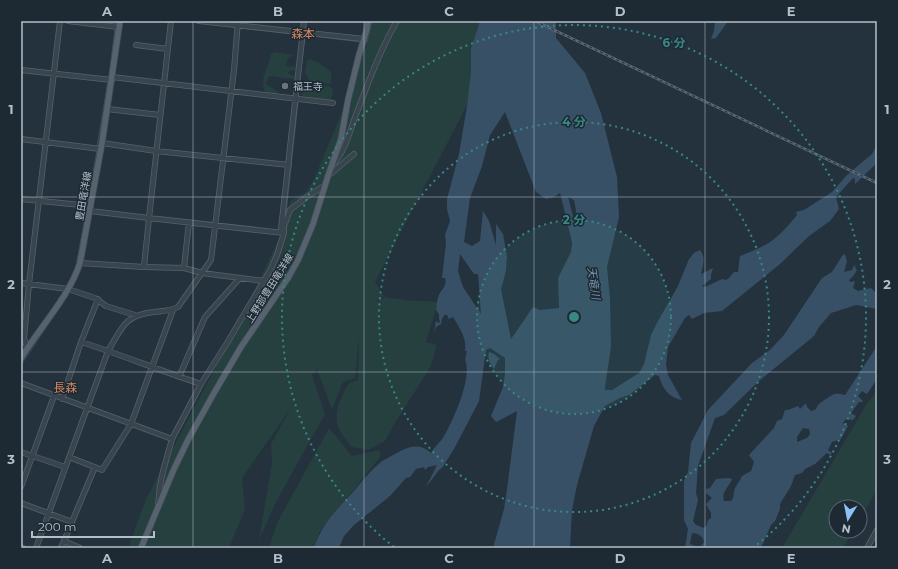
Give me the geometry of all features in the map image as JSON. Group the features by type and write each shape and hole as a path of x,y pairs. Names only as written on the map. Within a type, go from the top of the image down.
{"main road":[{"name":"上野部豊田竜洋線","path":"141,548 186,444 214,393 242,347 288,278 298,260 313,224 324,186 341,139 348,100 368,21"},
{"name":"豊田竜洋線","path":"21,358 27,347 68,289 80,263 101,146 120,24"}],"street":[{"path":"27,347 24,338 23,322 29,284 60,21"},
{"path":"68,21 120,24"},
{"path":"144,267 171,21"},
{"path":"199,21 238,23 303,33 364,39"},
{"path":"282,232 304,21"},
{"path":"332,165 344,150 348,133 380,52 397,21"},
{"path":"69,457 102,470 131,424 173,310 178,306 211,260 238,23"},
{"path":"136,45 168,49"},
{"path":"21,70 164,83 333,103"},
{"path":"107,109 160,115"},
{"path":"21,140 156,151 289,165"},
{"path":"328,176 354,154"},
{"path":"158,507 163,471 172,439 201,384 264,281 277,255 282,232 290,210 324,186"},
{"path":"21,199 149,218 282,232"},
{"path":"184,268 189,222"},
{"path":"80,263 184,268 202,273 264,281"},
{"path":"179,377 205,317 240,278"},
{"path":"21,283 68,289 98,299 106,306 135,315"},
{"path":"62,399 81,342 98,299"},
{"path":"36,548 108,351 125,324 135,315 173,310"},
{"path":"81,342 151,368 201,384"},
{"path":"21,383 172,439"},
{"path":"21,487 54,396"},
{"path":"21,452 65,468"},
{"path":"62,548 94,467"},
{"path":"21,503 72,522"},
{"path":"868,548 877,530"},
{"path":"64,541 80,548"}],"green space":[{"path":"368,21 483,21 468,103 375,282 384,296 373,303 385,297 404,300 438,302 426,342 437,345 430,368 385,441 368,450 352,447 339,429 337,409 349,383 358,380 359,337 355,378 343,382 332,410 317,369 312,375 325,414 277,500 259,540 272,463 271,444 291,408 242,478 245,509 229,548 128,548 146,499 238,325 284,228 290,201 306,192 314,179 349,96"},
{"path":"275,52 294,55 288,58 286,65 289,67 298,67 297,70 289,71 288,73 296,77 296,80 269,76 266,84 279,92 278,94 269,94 265,92 263,81 271,54"},
{"path":"310,59 319,63 331,72 331,84 310,81 305,73 307,61"},
{"path":"310,84 328,86 333,89 331,101 302,96 301,92"},
{"path":"877,391 877,490 868,505 868,499 828,499 828,539 848,539 843,548 782,548 866,405"},
{"path":"329,428 352,456 379,450 381,456 319,533 314,548 269,548 277,523"}],"water":[{"path":"480,21 556,21 556,38 585,73 601,113 617,177 619,217 607,267 610,298 611,347 605,390 612,390 639,373 644,364 651,335 678,286 689,259 694,253 700,250 703,256 704,262 701,274 713,268 711,279 702,286 705,287 722,279 726,280 734,272 738,272 740,256 766,245 784,230 797,215 796,212 804,210 832,192 847,175 872,154 877,145 877,163 855,184 855,179 853,178 836,197 839,209 830,221 809,236 780,264 722,311 704,313 692,319 689,315 685,318 668,347 666,364 668,375 682,400 670,395 662,385 659,376 655,375 629,395 605,406 594,426 577,485 572,510 570,548 493,548 504,509 517,411 496,422 491,416 503,387 505,358 490,348 486,350 479,401 454,449 442,468 426,487 437,465 428,467 425,470 424,467 416,469 410,477 406,478 390,496 354,525 344,536 339,548 314,548 321,532 331,517 381,462 400,451 413,447 422,448 431,453 448,429 461,398 467,367 465,360 467,351 465,351 465,342 462,333 453,317 449,319 447,315 444,315 441,324 436,327 434,333 436,321 438,323 440,322 439,314 436,310 439,295 445,283 445,278 442,278 446,243 445,235 450,221 447,209 447,199 459,154 467,106 471,72 471,49","holes":["505,112 536,192 546,199 554,197 560,193 574,200 576,210 571,252 558,278 559,308 540,310 533,307 511,339 501,289 506,271 507,256 503,234 496,224 496,245 489,221 483,211 480,241 472,246 464,242 470,198 482,166 490,135","460,254 474,274 478,274 481,314 463,287 458,271"]},
{"path":"715,21 728,21 716,38 711,39 714,31"},
{"path":"845,254 847,261 844,272 852,270 854,265 857,270 849,280 850,282 855,281 853,288 858,291 871,288 877,294 877,309 856,305 831,313 819,327 814,336 759,381 724,415 715,418 698,466 696,493 698,500 693,521 696,525 704,528 707,525 708,520 711,518 711,513 706,504 712,498 706,493 706,489 710,488 716,479 732,479 724,492 723,498 724,501 731,501 735,488 742,476 751,471 754,462 749,455 774,428 777,421 782,419 785,410 798,406 800,409 806,403 807,407 813,411 821,402 833,395 845,395 877,346 877,379 867,394 862,391 858,396 863,401 859,402 851,413 856,416 853,420 846,419 843,423 848,426 841,439 832,442 828,450 832,453 830,455 827,453 815,464 805,469 802,473 795,475 791,486 780,504 780,509 775,521 771,525 761,548 685,548 688,529 684,520 684,481 688,472 691,443 708,410 752,363 770,350 784,335 822,278 832,272 842,256","holes":["803,428 809,429 810,434 807,438 797,442 797,437","692,533 698,534 703,538 704,542 701,546 690,544"]},
{"path":"489,352 500,359 498,360 494,369 489,361"}],"waterway":[{"path":"183,21 198,23"},
{"path":"366,42 372,21"},
{"path":"109,78 115,28"},
{"path":"239,28 301,35"},
{"path":"304,35 361,42"},
{"path":"298,96 305,36"},
{"path":"97,147 108,81"},
{"path":"286,213 298,102"},
{"path":"87,205 97,151"},
{"name":"天竜川","path":"562,186 576,244"},
{"path":"76,266 87,208"},
{"path":"21,365 53,317"}],"railway":[{"path":"535,21 877,183"}],"place":[{"name":"福王寺","path":"285,86"}],"district":[{"name":"森本","path":"303,34"},
{"name":"長森","path":"65,388"}]}
